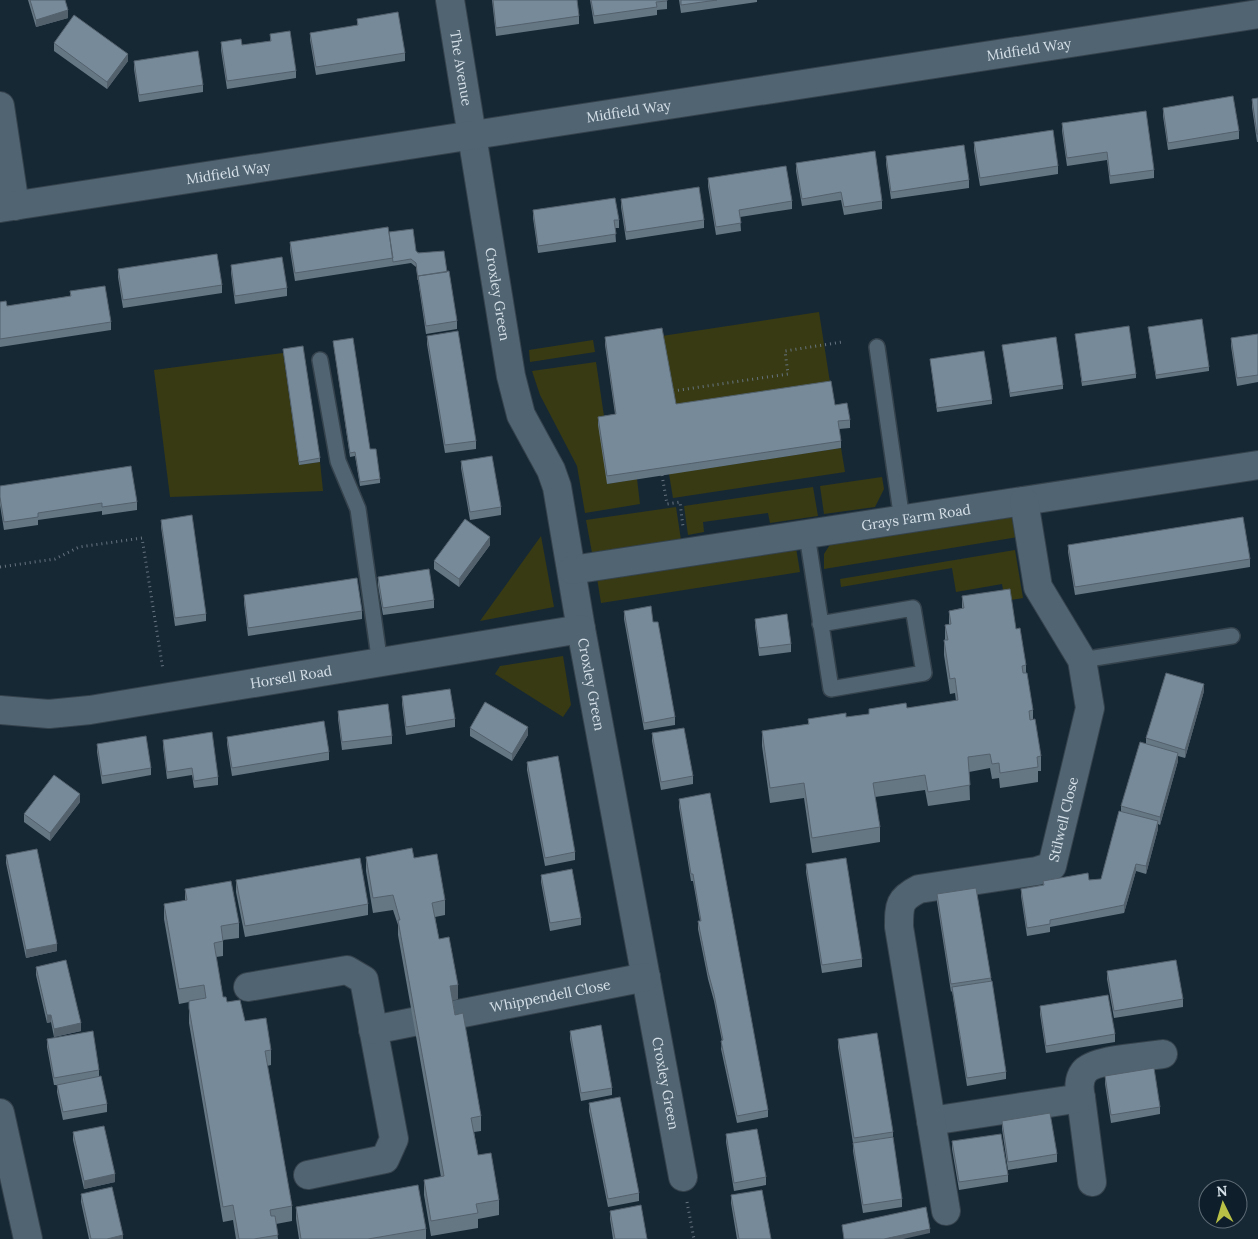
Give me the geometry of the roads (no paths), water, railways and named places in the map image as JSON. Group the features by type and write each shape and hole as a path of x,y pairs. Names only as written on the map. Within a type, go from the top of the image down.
{"street":[{"name":"The Avenue","path":"450,0 473,137"},
{"name":"Midfield Way","path":"8,207 473,137 1258,14"},
{"path":"0,106 8,207"},
{"name":"Croxley Green","path":"473,137 515,397 521,415 551,470 557,487 581,629 683,1177"},
{"name":"Grays Farm Road","path":"572,570 1258,465"},
{"name":"Stilwell Close","path":"946,1211 899,926 899,908 905,897 919,889 1037,872 1052,866 1090,708 1082,660 1038,587 1024,501"},
{"name":"Horsell Road","path":"0,710 49,714 90,710 380,664 581,629"},
{"path":"248,987 347,970 364,980 394,1139 385,1160 308,1175"},
{"name":"Whippendell Close","path":"453,1015 646,977"},
{"path":"374,1030 414,1022"},
{"path":"1092,1182 1080,1098 1079,1084 1084,1072 1096,1064 1163,1054"},
{"path":"931,1121 1080,1098"},
{"path":"0,1113 28,1239"}],"lane":[{"path":"876,347 902,520"},
{"path":"320,360 338,461 358,509 380,664"},
{"path":"807,534 820,624 831,689 924,673 913,608 820,624"},
{"path":"1082,660 1232,636"}]}
